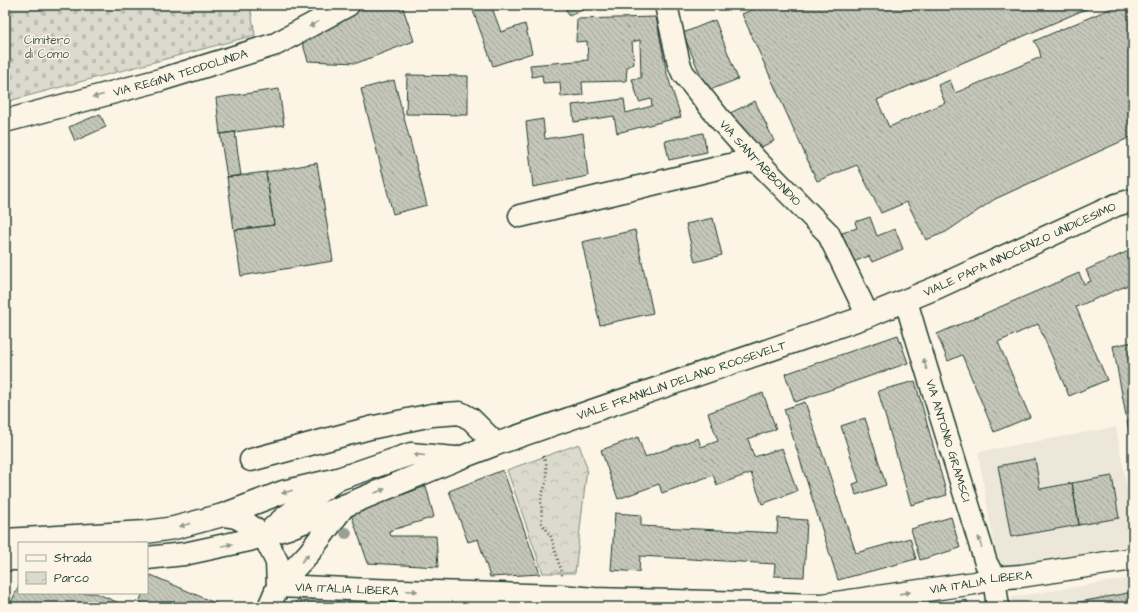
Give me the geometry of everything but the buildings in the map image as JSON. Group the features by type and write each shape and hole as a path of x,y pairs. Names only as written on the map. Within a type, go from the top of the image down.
{"street":[{"name":"VIA REGINA TEODOLINDA","path":"5,121 160,80 276,44 348,5"},
{"name":"VIA SANT'ABBONDIO","path":"666,5 679,64 683,73 723,123 755,159 828,233 868,316"},
{"path":"520,216 755,159"},
{"name":"VIALE PAPA INNOCENZO UNDICESIMO","path":"906,301 1127,205"},
{"name":"VIALE FRANKLIN DELANO ROOSEVELT","path":"264,536 344,506 496,444 868,316 906,301"},
{"name":"VIA ANTONIO GRAMSCI","path":"906,301 986,563 994,578 998,607"},
{"path":"251,460 370,428 432,415 460,413 471,419 496,444"},
{"name":"VIALE FRANKLIN DELANO ROOSEVELT","path":"264,536 305,502 338,479 411,454 457,459"},
{"path":"5,540 146,532 174,528 223,515 283,492 338,479"},
{"path":"269,607 278,586 310,553 344,506"},
{"path":"223,515 236,517 264,536 277,562 278,586"},
{"path":"148,558 184,554 264,536"},
{"path":"5,559 18,559"},
{"name":"VIA ITALIA LIBERA","path":"278,586 561,596 594,599 822,605 975,583 994,578 1021,576 1133,559"}],"path":[{"path":"543,456 546,464 547,480 541,498 542,523 551,537 562,573 561,596"}],"shaded area":[{"path":"1116,427 1133,523 1133,545 998,569 978,452","holes":["1035,459 1040,489 1112,476 1119,518 1011,537 998,466"]},
{"path":"1133,578 1133,607 1013,607 1012,597"}],"green space":[{"name":"Cimitero di Como","path":"5,5 250,5 255,35 5,102"},
{"path":"579,444 587,468 575,573 543,573 507,470"}]}
